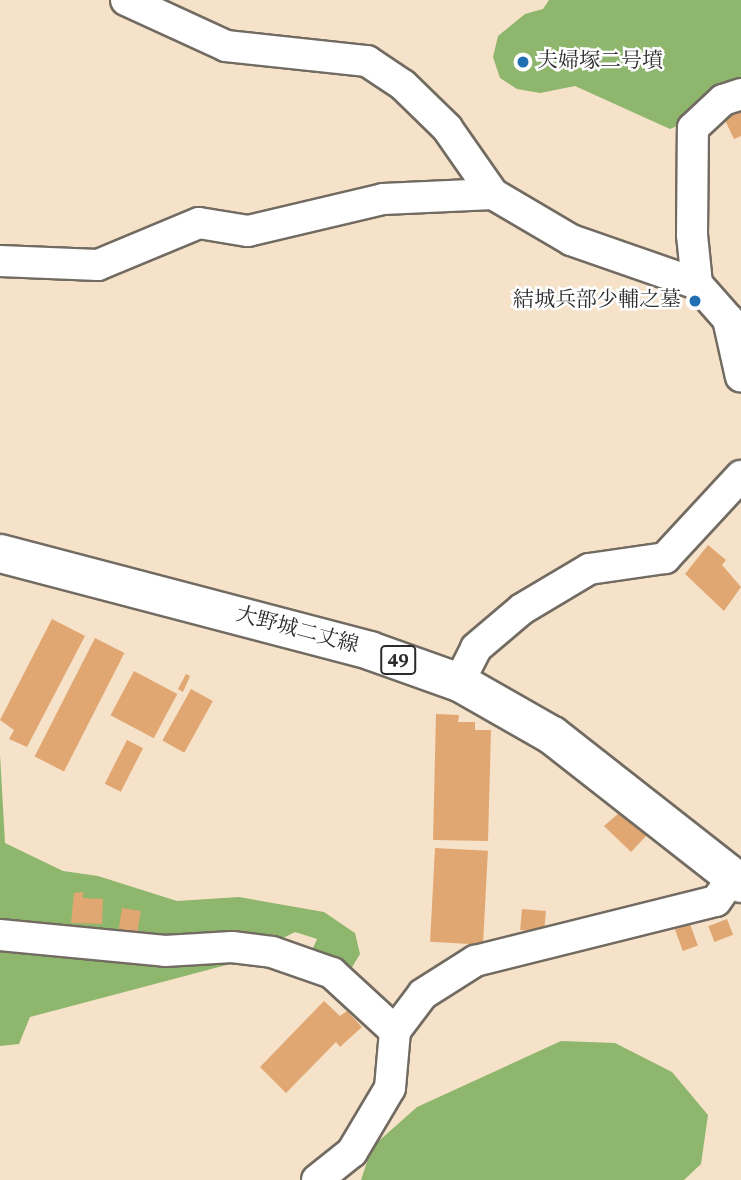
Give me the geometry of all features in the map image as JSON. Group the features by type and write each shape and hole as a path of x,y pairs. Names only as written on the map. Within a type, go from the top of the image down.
{"main road":[{"name":"大野城二丈線","path":"0,553 369,650 459,682 552,735 737,880"}],"street":[{"path":"126,0 226,46 368,61 403,85 447,128 492,194 571,240 697,284 728,319 737,344 741,377"},
{"path":"697,284 691,235 693,128 723,100 741,94"},
{"path":"0,261 98,265 199,223 248,231 383,199 492,194"},
{"path":"459,682 476,648 522,609 589,569 664,558 741,476"},
{"path":"317,1180 352,1152 390,1088 395,1031 423,994 475,961 716,901 737,880"},
{"path":"0,935 165,951 232,947 272,952 332,973 395,1031"}],"green space":[{"path":"549,0 741,0 741,84 689,121 670,129 575,86 540,93 517,89 500,78 493,57 498,36 525,14 543,9"},
{"path":"0,754 5,843 63,871 98,876 177,901 239,897 324,912 355,933 360,954 348,974 317,973 312,950 317,939 295,932 234,963 30,1017 19,1044 0,1046"},
{"path":"561,1041 615,1043 672,1072 708,1115 701,1164 684,1180 361,1180 372,1147 417,1107"}],"building":[{"path":"741,98 741,136 734,139 719,108"},
{"path":"708,545 726,560 722,565 741,587 724,611 685,574"},
{"path":"52,619 85,636 27,747 9,739 14,730 0,720"},
{"path":"95,638 124,653 64,771 35,757"},
{"path":"134,671 177,694 154,738 111,715"},
{"path":"186,674 190,676 183,692 178,689"},
{"path":"191,689 213,701 184,753 162,741"},
{"path":"436,714 459,715 458,722 475,722 475,730 491,730 488,841 433,840"},
{"path":"127,740 143,748 121,792 105,784"},
{"path":"619,813 647,835 631,852 604,826"},
{"path":"435,848 488,851 483,945 430,942"},
{"path":"83,892 83,898 103,899 102,924 71,923 74,893"},
{"path":"122,908 141,911 136,941 117,938"},
{"path":"522,909 546,911 544,932 520,930"},
{"path":"727,919 733,935 714,942 708,926"},
{"path":"690,924 698,946 683,951 675,929"},
{"path":"324,1001 340,1016 347,1011 362,1027 340,1047 336,1042 286,1093 260,1067"}],"place":[{"name":"夫婦塚二号墳","path":"523,62"},
{"name":"結城兵部少輔之墓","path":"695,301"}]}
